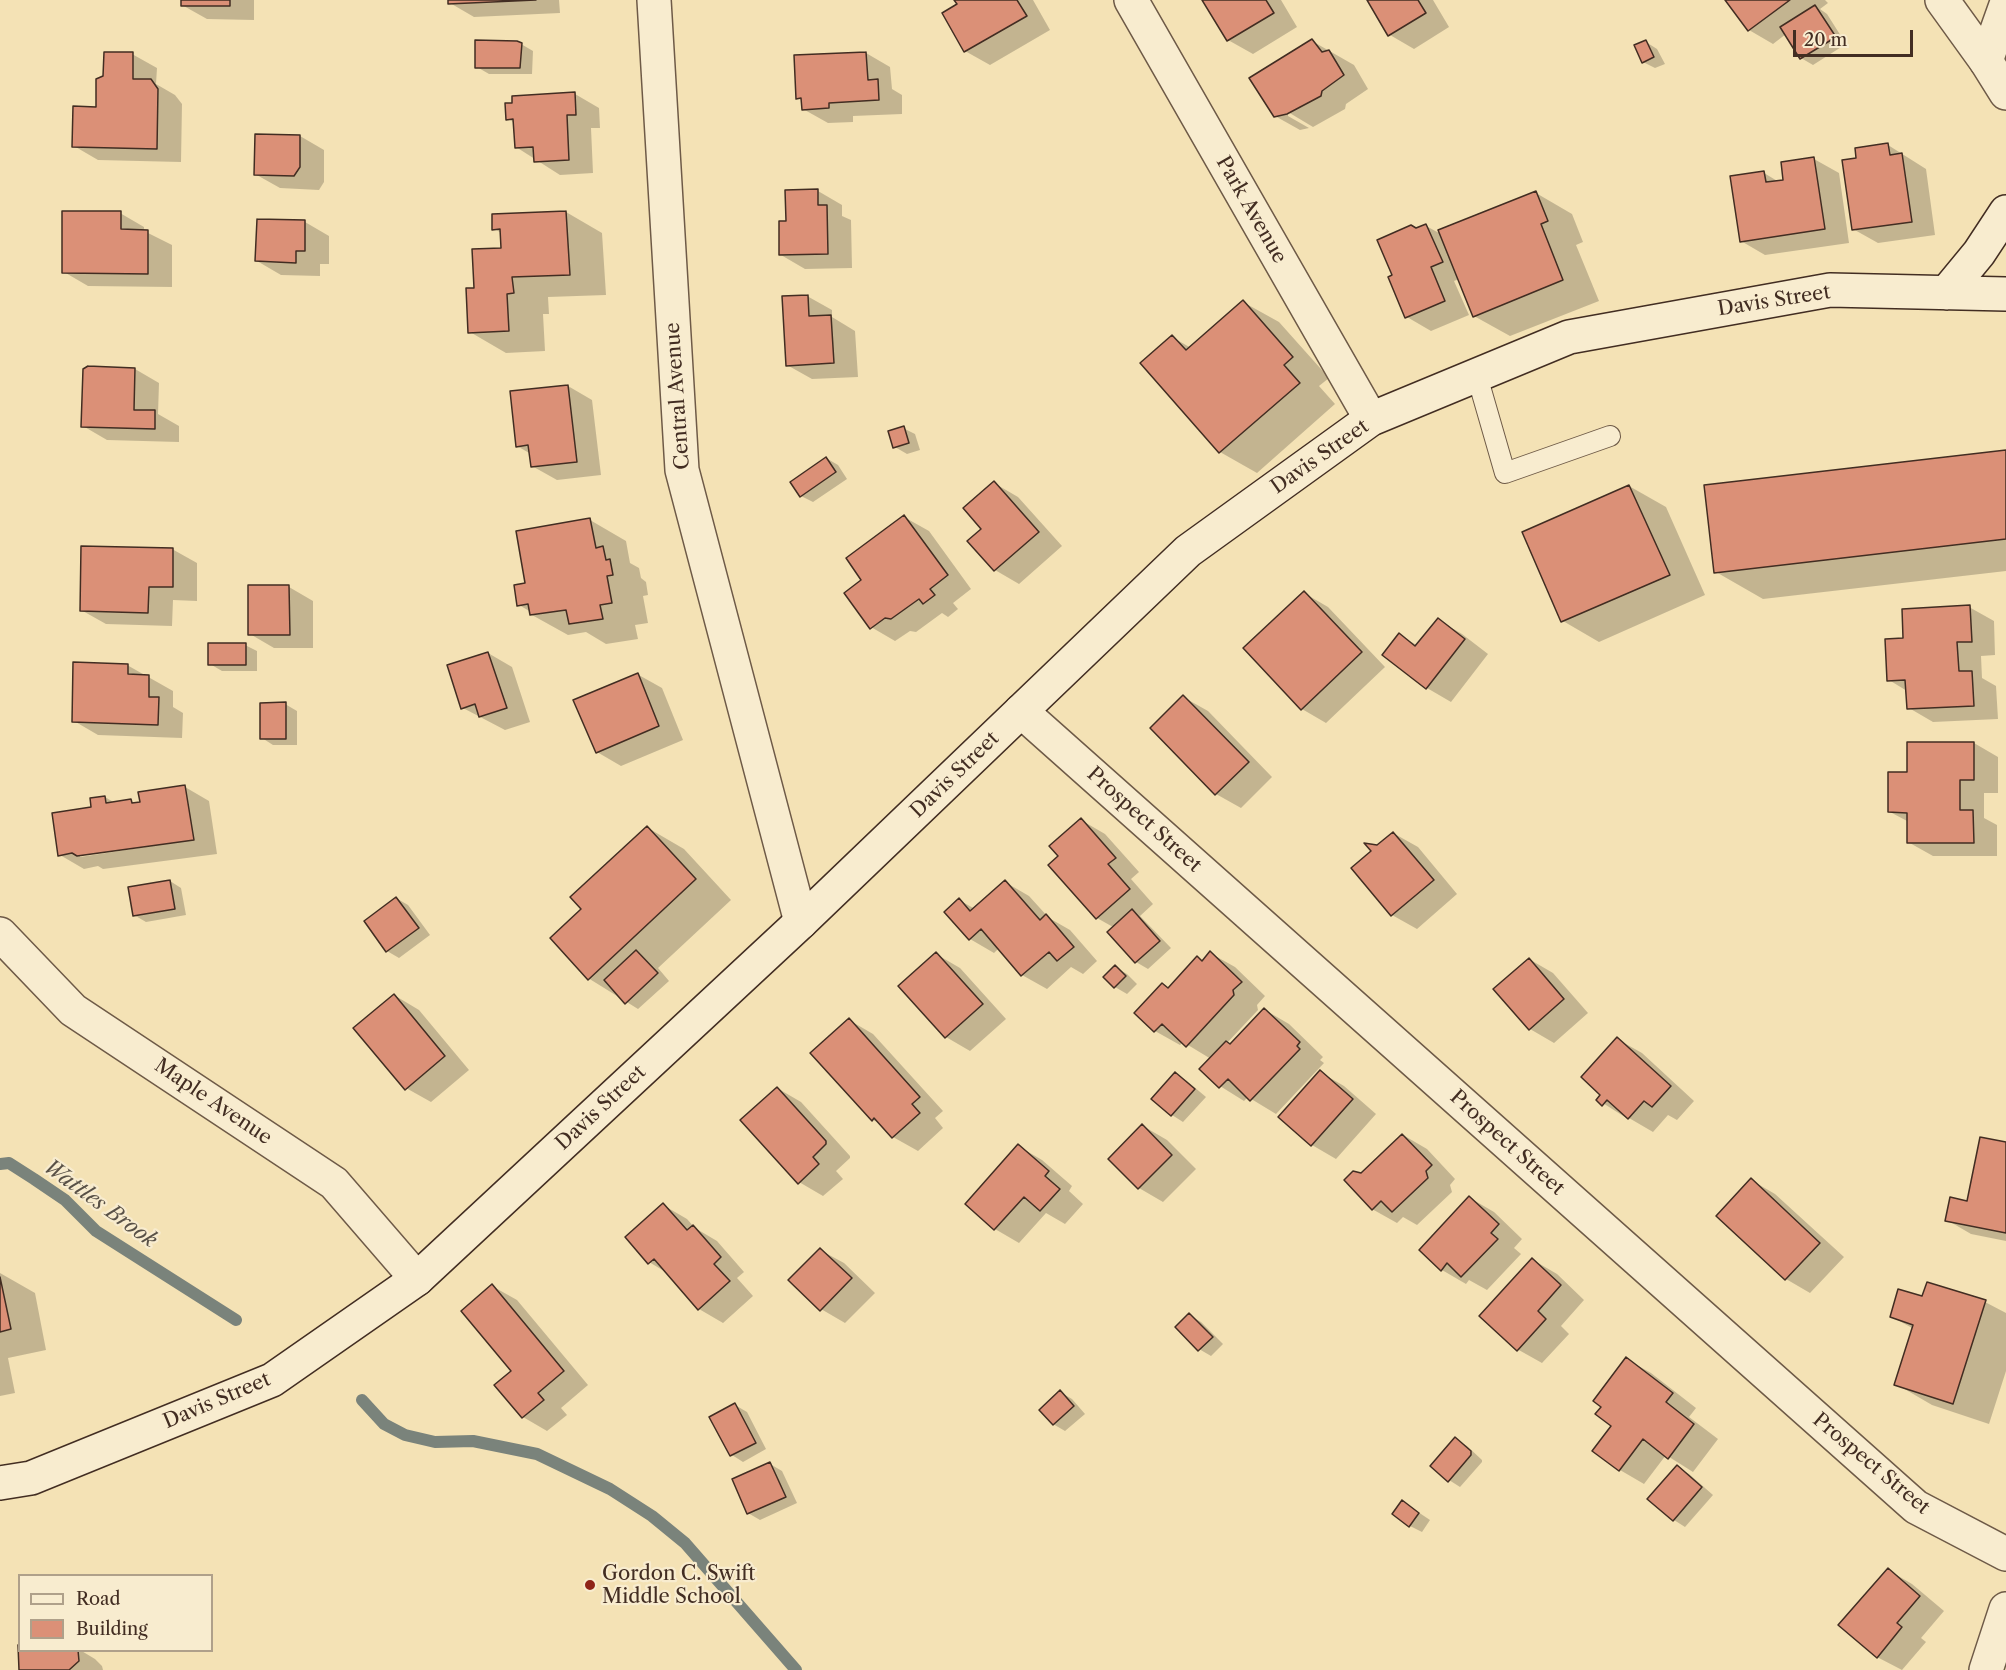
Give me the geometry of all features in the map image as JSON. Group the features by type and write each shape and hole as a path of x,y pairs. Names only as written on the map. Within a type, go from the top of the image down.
{"street":[{"name":"Central Avenue","path":"654,0 682,470 801,922"},
{"name":"Park Avenue","path":"1131,0 1371,419"},
{"path":"1942,0 2006,93"},
{"path":"1986,61 2006,5"},
{"path":"1946,293 1979,253 2006,212"},
{"name":"Davis Street","path":"0,1483 31,1478 272,1380 417,1279 801,922 1188,551 1371,419 1569,337 1830,290 2006,294"},
{"name":"Prospect Street","path":"1022,711 1916,1507 2006,1554"},
{"name":"Maple Avenue","path":"0,934 74,1010 334,1183 417,1279"},
{"path":"1986,1670 2006,1609"}],"lane":[{"path":"1477,376 1505,472 1610,436"}],"building":[{"path":"181,0 230,0 230,6 181,6"},
{"path":"448,0 536,0 448,4"},
{"path":"954,0 1017,0 1027,16 964,52 942,13 957,4"},
{"path":"1202,0 1266,0 1274,13 1227,41"},
{"path":"1367,0 1418,0 1426,13 1388,36"},
{"path":"1725,0 1790,0 1748,31"},
{"path":"1815,5 1836,37 1800,59 1780,27"},
{"path":"1312,39 1322,52 1329,50 1344,75 1322,91 1321,96 1287,114 1274,117 1249,78"},
{"path":"475,40 522,43 520,68 475,68"},
{"path":"1646,40 1654,57 1642,63 1634,45"},
{"path":"104,52 133,52 133,79 151,79 158,89 157,149 72,147 73,106 96,107 96,79 103,76"},
{"path":"866,52 868,80 878,79 879,100 829,103 829,108 802,110 801,98 796,99 794,55"},
{"path":"575,92 576,115 567,115 569,160 534,162 533,147 515,148 513,119 506,120 505,103 512,103 512,96"},
{"path":"255,134 300,135 300,167 294,176 254,175"},
{"path":"1888,143 1890,155 1902,153 1912,222 1852,230 1842,160 1856,158 1855,148"},
{"path":"1814,157 1825,229 1740,242 1730,176 1764,171 1766,182 1783,180 1781,162"},
{"path":"818,189 818,205 827,205 828,254 779,255 779,221 786,221 785,190"},
{"path":"1536,191 1548,221 1541,224 1563,280 1473,317 1438,230"},
{"path":"62,211 121,211 121,229 148,230 148,274 62,273"},
{"path":"566,211 570,275 512,277 514,293 507,294 509,331 468,333 466,288 474,288 472,249 501,248 500,229 492,230 492,214"},
{"path":"257,219 305,220 305,251 296,251 296,263 255,261"},
{"path":"1426,224 1443,262 1431,267 1445,301 1405,318 1388,277 1392,275 1377,240 1411,225 1416,228"},
{"path":"808,295 809,316 831,315 834,363 786,366 782,296"},
{"path":"1243,300 1293,357 1284,365 1300,383 1219,453 1140,363 1172,335 1186,350"},
{"path":"88,366 135,368 134,410 155,410 155,429 81,427 83,369"},
{"path":"568,385 577,462 531,467 528,445 516,447 510,391"},
{"path":"904,426 909,443 893,448 888,431"},
{"path":"2006,450 2006,539 1714,573 1704,485"},
{"path":"826,457 836,472 800,497 790,482"},
{"path":"994,481 1039,532 994,571 967,541 981,529 963,508"},
{"path":"1629,485 1670,575 1561,622 1522,532"},
{"path":"904,515 948,575 930,589 935,595 923,604 919,599 891,619 885,618 870,629 844,593 861,580 846,558"},
{"path":"590,518 596,548 603,546 606,560 610,559 613,575 607,576 612,603 600,605 603,619 569,624 566,610 530,615 528,604 517,606 514,585 525,583 516,531"},
{"path":"81,546 173,548 173,587 149,587 148,613 80,611"},
{"path":"248,585 289,585 290,635 248,635"},
{"path":"1304,591 1362,652 1301,710 1243,648"},
{"path":"1970,605 1972,642 1957,642 1959,671 1972,671 1974,706 1907,709 1905,680 1887,681 1885,639 1903,638 1902,609"},
{"path":"1438,618 1465,639 1426,689 1382,655 1399,633 1415,646"},
{"path":"208,643 246,643 246,665 208,665"},
{"path":"488,652 507,708 479,717 475,704 461,709 447,665"},
{"path":"73,662 128,664 128,674 149,675 149,697 159,697 158,725 72,722"},
{"path":"638,673 659,726 596,753 573,700"},
{"path":"1183,695 1249,762 1215,795 1150,728"},
{"path":"286,702 286,739 260,739 260,703"},
{"path":"1907,742 1974,742 1974,780 1960,780 1960,810 1973,810 1974,843 1907,843 1907,813 1888,812 1888,772 1907,772"},
{"path":"185,785 194,840 77,856 72,853 58,856 52,813 91,807 90,798 105,796 106,803 131,799 132,803 140,802 138,792"},
{"path":"1081,818 1116,858 1108,864 1130,889 1096,919 1048,865 1058,856 1049,846"},
{"path":"647,826 696,879 588,980 550,938 581,909 570,897"},
{"path":"1393,832 1434,880 1391,916 1351,868 1371,851 1364,843 1377,845"},
{"path":"170,880 175,909 133,916 128,887"},
{"path":"1005,880 1040,920 1046,914 1074,947 1057,961 1049,952 1021,976 981,929 969,940 944,912 959,898 970,911"},
{"path":"396,897 419,928 386,952 364,921"},
{"path":"1132,909 1160,941 1135,963 1107,932"},
{"path":"636,950 658,973 625,1004 604,980"},
{"path":"1210,951 1242,982 1233,990 1234,995 1186,1047 1162,1024 1154,1032 1134,1013 1162,983 1168,988 1197,956 1202,961"},
{"path":"936,952 983,1004 945,1038 898,986"},
{"path":"1529,958 1564,999 1529,1030 1493,989"},
{"path":"1115,965 1126,976 1114,988 1103,977"},
{"path":"394,994 445,1056 405,1090 353,1028"},
{"path":"1264,1008 1300,1042 1297,1046 1300,1049 1250,1101 1228,1079 1219,1088 1199,1069 1226,1041 1230,1044"},
{"path":"849,1018 920,1097 912,1104 920,1113 892,1138 874,1118 872,1121 810,1053"},
{"path":"1617,1037 1671,1086 1652,1107 1644,1101 1628,1119 1607,1100 1602,1106 1596,1100 1600,1095 1581,1077"},
{"path":"1320,1070 1353,1099 1311,1146 1278,1117"},
{"path":"1175,1072 1195,1089 1171,1116 1151,1099"},
{"path":"777,1087 826,1141 826,1144 813,1157 819,1164 798,1184 740,1120"},
{"path":"1142,1124 1172,1155 1138,1189 1108,1159"},
{"path":"1402,1134 1432,1165 1426,1171 1428,1178 1392,1212 1381,1201 1372,1210 1344,1180 1353,1171 1361,1173"},
{"path":"1980,1137 2006,1142 2006,1233 1945,1221 1950,1197 1967,1201"},
{"path":"1018,1144 1049,1171 1045,1176 1060,1189 1040,1211 1024,1197 994,1230 965,1204"},
{"path":"1751,1178 1820,1243 1785,1280 1716,1216"},
{"path":"1469,1196 1499,1224 1491,1233 1498,1239 1461,1277 1447,1263 1441,1271 1419,1250"},
{"path":"663,1203 687,1230 693,1225 721,1257 714,1264 730,1281 698,1310 654,1259 648,1264 625,1237"},
{"path":"820,1248 852,1278 820,1311 788,1280"},
{"path":"1532,1258 1561,1285 1538,1311 1546,1319 1517,1351 1479,1316"},
{"path":"0,1277 11,1329 0,1332"},
{"path":"1927,1282 1986,1300 1953,1404 1894,1385 1913,1325 1890,1317 1898,1289 1922,1296"},
{"path":"492,1284 564,1371 538,1393 544,1400 522,1418 494,1385 511,1371 461,1311"},
{"path":"1189,1313 1213,1337 1198,1351 1175,1327"},
{"path":"1626,1357 1673,1393 1666,1402 1694,1424 1668,1459 1643,1439 1619,1471 1592,1451 1611,1426 1595,1414 1601,1407 1593,1401"},
{"path":"1060,1390 1074,1406 1053,1425 1039,1410"},
{"path":"735,1403 756,1443 730,1456 709,1417"},
{"path":"1455,1437 1471,1451 1471,1455 1448,1482 1430,1466"},
{"path":"770,1462 786,1497 747,1514 732,1479"},
{"path":"1677,1465 1702,1487 1673,1521 1647,1499"},
{"path":"1402,1500 1419,1513 1409,1527 1392,1514"},
{"path":"1888,1568 1920,1596 1897,1623 1902,1627 1877,1658 1838,1625"},
{"path":"18,1652 78,1652 79,1661 69,1670 19,1670"}],"waterway":[{"name":"Wattles Brook","path":"0,1164 9,1163 34,1179 65,1200 96,1231 236,1320"},
{"name":"Wattles Brook","path":"362,1400 384,1424 405,1435 435,1442 473,1441 537,1454 610,1489 652,1516 685,1543 796,1670"}],"place":[{"name":"Gordon C. Swift Middle School","path":"590,1585"}]}
